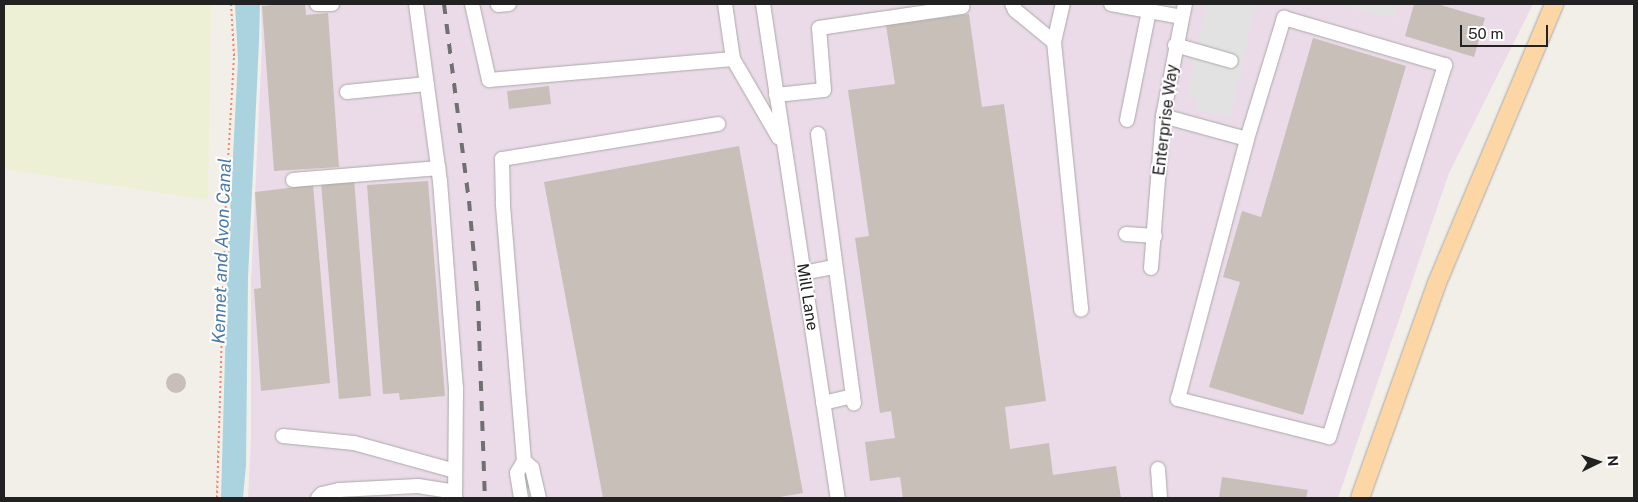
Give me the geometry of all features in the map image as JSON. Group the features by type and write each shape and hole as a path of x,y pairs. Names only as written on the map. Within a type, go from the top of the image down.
{"main road":[{"path":"1360,498 1437,283 1530,57 1554,4"}],"street":[{"path":"317,4 332,4"},
{"path":"472,4 489,80 733,59"},
{"path":"725,4 733,59 784,147"},
{"name":"Mill Lane","path":"763,4 838,498"},
{"path":"1012,4 1016,10 1054,42"},
{"path":"1063,4 1054,42 1081,310"},
{"path":"1111,4 1183,10"},
{"path":"318,498 322,494 339,490 418,486 455,495 456,388 439,168 420,27 413,5"},
{"path":"776,96 824,90 819,28 962,6"},
{"path":"1127,120 1147,7"},
{"name":"Enterprise Way","path":"1151,268 1163,116 1175,44 1183,10"},
{"path":"1284,18 1445,65 1329,438 1178,399 1246,139 1284,18"},
{"path":"1175,44 1231,61"},
{"path":"347,92 427,84"},
{"path":"1163,116 1246,139"},
{"path":"521,498 517,473 524,461 503,203 502,159 718,124"},
{"path":"818,134 854,400 823,403"},
{"path":"293,180 439,168"},
{"path":"1126,234 1154,236"},
{"path":"803,273 835,267"},
{"path":"282,436 354,443 455,471"},
{"path":"524,461 532,468 539,498"},
{"path":"1158,469 1160,498"}],"path":[{"path":"217,498 224,232 234,56 231,4"}],"shaded area":[{"path":"261,4 1533,4 1449,173 1338,498 248,498 251,439 251,282 262,46"},
{"path":"1207,4 1256,4 1230,117 1196,110 1198,99 1186,96"},
{"path":"1332,4 1397,4 1394,18"}],"green space":[{"path":"4,4 211,4 208,200 4,169"}],"water":[{"path":"235,4 260,4 259,41 248,278 246,465 243,498 221,498 228,250 238,60"}],"building":[{"path":"305,4 306,15 328,13 339,167 274,171 262,6"},
{"path":"1414,4 1437,4 1485,18 1474,57 1405,36"},
{"path":"969,14 982,107 1004,104 1046,401 1005,407 1010,449 1049,443 1053,475 1116,466 1121,498 903,498 900,477 870,481 865,442 895,438 891,411 880,413 855,238 869,236 848,90 895,84 886,25"},
{"path":"1313,38 1406,66 1303,415 1209,387 1240,282 1223,277 1242,211 1261,217"},
{"path":"549,86 551,104 509,109 507,91"},
{"path":"739,146 803,493 774,498 603,498 544,182"},
{"path":"354,179 371,396 339,399 321,182"},
{"path":"428,181 445,396 400,400 399,393 383,394 367,185"},
{"path":"313,185 330,383 261,391 254,289 261,288 255,192"},
{"path":"176,373 183,376 186,383 183,390 176,393 169,390 166,383 169,376"},
{"path":"530,469 533,487 525,489 521,471"},
{"path":"1222,477 1308,490 1306,498 1219,498"}],"railway":[{"path":"444,4 469,201 478,301 485,498"}],"water label":[{"name":"Kennet and Avon Canal","path":"222,251"}]}
